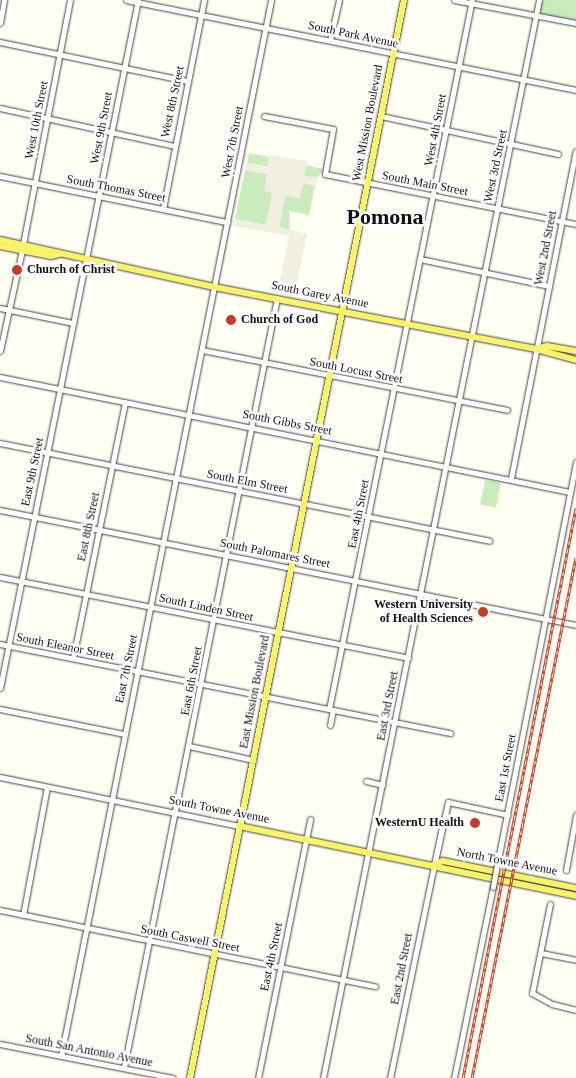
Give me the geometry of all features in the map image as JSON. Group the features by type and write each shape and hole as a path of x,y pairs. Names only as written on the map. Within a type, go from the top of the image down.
{"main road":[{"name":"West Mission Boulevard","path":"344,310 404,0"},
{"name":"South Garey Avenue","path":"0,240 51,256 59,254 214,287 344,310 536,349 545,346 576,351"},
{"name":"South Garey Avenue","path":"0,246 22,247"},
{"name":"East Mission Boulevard","path":"190,1078 213,954 344,310"},
{"path":"536,349 576,360"},
{"name":"South Towne Avenue","path":"239,826 434,865"},
{"name":"North Towne Avenue","path":"576,888 443,861 434,865 440,870 576,896"}],"street":[{"path":"0,23 4,0"},
{"name":"West 10th Street","path":"0,351 70,0"},
{"name":"South Park Avenue","path":"126,0 330,40 458,68 576,90"},
{"name":"West 8th Street","path":"163,209 204,0"},
{"name":"West 7th Street","path":"214,287 271,0"},
{"path":"330,40 339,0"},
{"path":"454,0 472,2 576,24"},
{"name":"West 3rd Street","path":"471,336 540,0"},
{"name":"West 9th Street","path":"86,260 138,1"},
{"name":"West 4th Street","path":"407,323 472,2"},
{"path":"0,42 187,81"},
{"path":"0,108 174,146"},
{"name":"South Main Street","path":"264,116 333,129 325,174 576,224"},
{"path":"381,116 558,154"},
{"name":"West 2nd Street","path":"536,349 576,150"},
{"name":"South Thomas Street","path":"0,176 228,222"},
{"path":"420,259 549,286"},
{"name":"East 9th Street","path":"0,688 86,260"},
{"name":"East 7th Street","path":"61,1056 214,287"},
{"name":"East 6th Street","path":"124,1067 190,746 252,426 266,364 277,298"},
{"path":"0,308 73,323"},
{"name":"East 4th Street","path":"330,725 342,644 407,323"},
{"name":"East 3rd Street","path":"323,1078 383,785 419,593 471,336"},
{"path":"511,478 536,349"},
{"name":"South Locust Street","path":"202,350 330,377 508,410"},
{"name":"South Gibbs Street","path":"0,377 317,438 570,492"},
{"name":"East 8th Street","path":"73,658 125,402"},
{"name":"South Elm Street","path":"0,443 489,541"},
{"name":"East 1st Street","path":"454,1078 508,815 576,462"},
{"name":"South Palomares Street","path":"0,510 576,625"},
{"name":"South Linden Street","path":"0,577 408,658"},
{"name":"South Eleanor Street","path":"0,644 450,733"},
{"path":"0,709 124,734"},
{"path":"190,746 253,760"},
{"name":"South Towne Avenue","path":"0,777 239,826"},
{"path":"366,781 383,785"},
{"path":"23,915 47,787"},
{"name":"East 2nd Street","path":"390,1078 448,802 508,815"},
{"path":"566,870 576,815"},
{"name":"East 4th Street","path":"258,1078 310,819"},
{"path":"569,851 576,853"},
{"path":"550,904 532,993 552,1004 576,1010"},
{"name":"South Caswell Street","path":"0,910 375,986"},
{"path":"541,953 576,960"},
{"name":"South San Antonio Avenue","path":"0,1044 173,1078"}],"green space":[{"path":"539,0 576,0 576,23 536,16"},
{"path":"249,153 270,157 268,167 247,163"},
{"path":"306,165 324,169 317,178 304,176"},
{"path":"245,170 267,174 273,193 266,225 235,219"},
{"path":"303,183 315,186 309,215 289,211 290,230 279,228 285,196"},
{"path":"485,480 501,483 496,508 480,505"}],"shaded area":[{"path":"271,155 307,161 304,176 317,178 315,186 303,184 300,199 285,196 279,227 307,234 296,288 279,285 289,236 233,226 235,219 266,225 272,193 264,191 267,174 245,170 247,163 268,168"}],"railway":[{"path":"463,1078 576,508"},
{"path":"472,1078 576,557"}],"place":[{"name":"Church of Christ","path":"17,270"},
{"name":"Church of God","path":"231,320"},
{"name":"Western University of Health Sciences","path":"483,612"},
{"name":"WesternU Health","path":"475,823"}],"district":[{"name":"Pomona","path":"385,217"}]}
